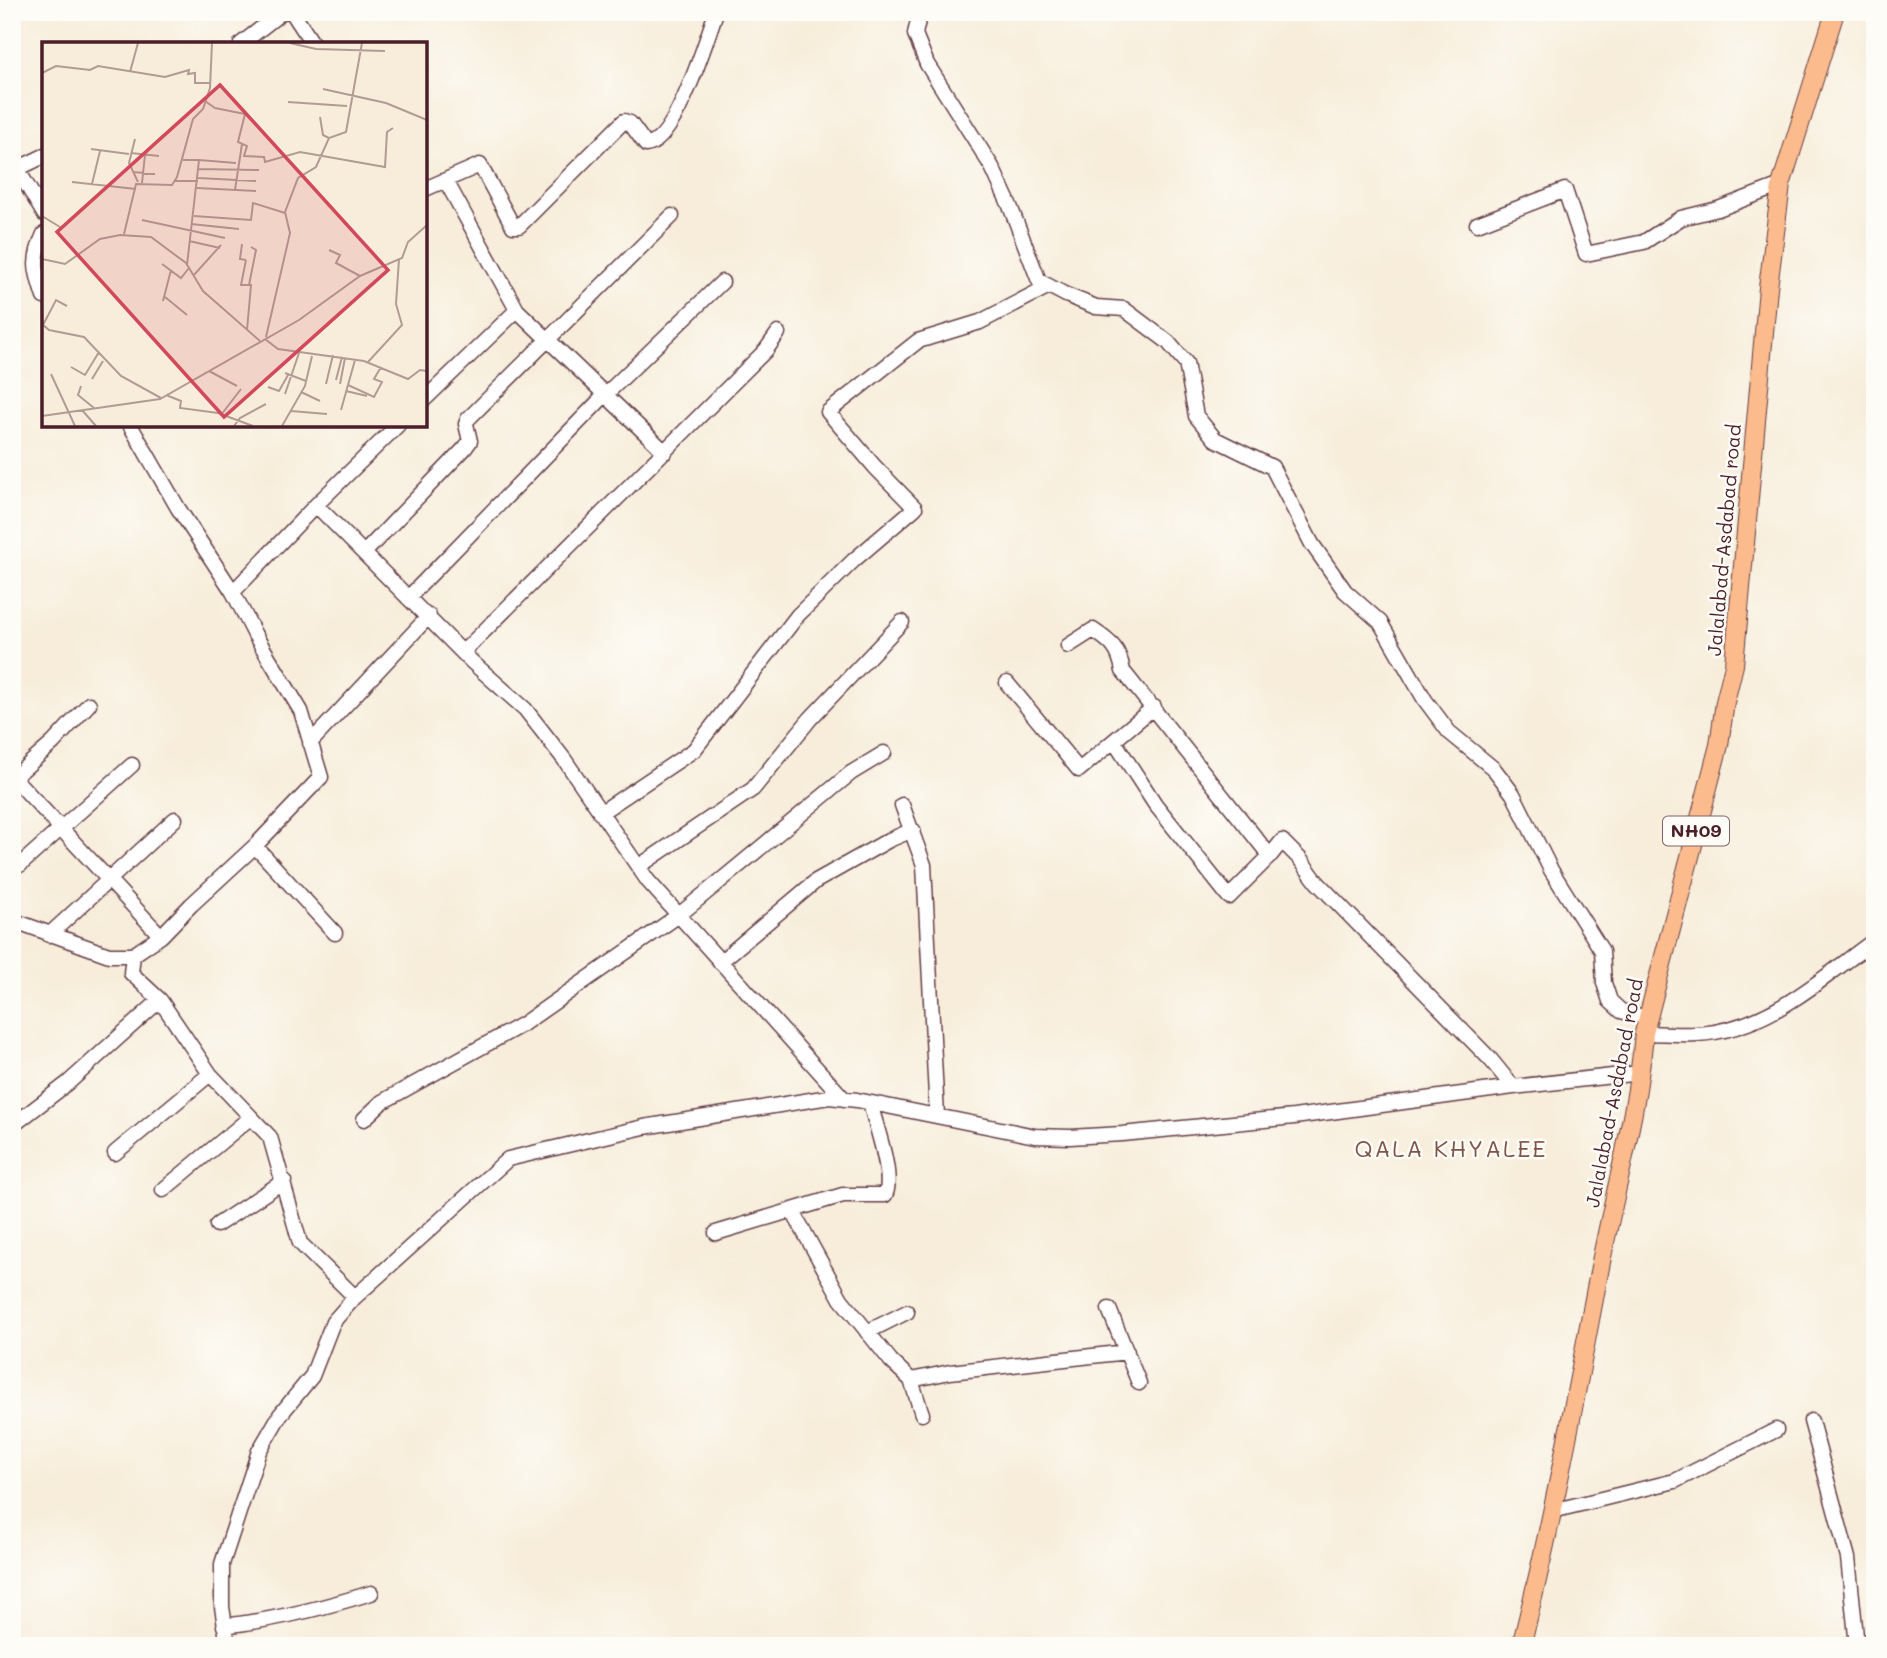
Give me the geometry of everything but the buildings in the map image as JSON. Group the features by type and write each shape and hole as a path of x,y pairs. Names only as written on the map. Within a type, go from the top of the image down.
{"main road":[{"name":"Jalalabad-Asdabad road","path":"1521,1646 1538,1579 1640,1073 1645,1025 1719,744 1734,665 1768,288 1781,185 1835,12"}],"street":[{"path":"244,42 282,12"},
{"path":"292,12 312,42"},
{"path":"427,187 480,166 513,226 519,226 624,121 630,123 646,145 652,145 685,98 716,12"},
{"path":"920,12 915,34 927,64 992,167 1039,281 1096,307 1124,309 1168,342 1186,363 1196,416 1215,439 1272,467 1312,544 1345,591 1380,622 1424,701 1449,732 1494,769 1513,794 1550,870 1602,951 1604,983 1610,1001 1621,1012 1645,1025 1699,1034 1758,1019 1777,1011 1875,940"},
{"path":"42,157 15,165 42,211"},
{"path":"446,181 517,310 665,452"},
{"path":"1477,224 1565,190 1586,254 1644,242 1681,218 1718,209 1781,185"},
{"path":"364,553 465,448 470,441 466,424 468,419 673,216"},
{"path":"42,238 35,253 35,262 42,288"},
{"path":"408,598 605,395 722,282"},
{"path":"600,813 694,750 799,615 854,560 915,508 875,467 828,412 918,341 980,322 1049,286"},
{"path":"427,397 517,310"},
{"path":"463,652 766,350 778,333"},
{"path":"12,920 109,955 133,955 161,936 255,846 321,777 301,711 233,592 171,497 132,427"},
{"path":"233,592 396,427"},
{"path":"316,505 463,652 526,709 638,867 844,1098"},
{"path":"310,743 429,616"},
{"path":"638,867 753,789 810,719 902,622"},
{"path":"1068,646 1093,630 1109,640 1120,655 1123,671 1270,856"},
{"path":"1007,683 1079,770 1154,707"},
{"path":"89,704 53,743 13,778 161,936"},
{"path":"1114,741 1155,804 1229,897 1282,841 1317,882 1491,1060 1513,1087"},
{"path":"364,1119 382,1102 523,1024 679,915 851,773 884,753"},
{"path":"20,865 132,765"},
{"path":"902,805 924,865 937,1116"},
{"path":"49,935 175,819"},
{"path":"720,962 816,881 889,840 913,830"},
{"path":"255,846 335,933"},
{"path":"133,955 131,973 160,1000 210,1074 270,1137 300,1244 355,1297"},
{"path":"12,1126 68,1083 160,1000"},
{"path":"228,1646 224,1626 222,1563 259,1451 280,1415 312,1376 333,1322 355,1297 508,1159 644,1127 829,1097 1035,1136 1122,1135 1294,1117 1513,1087 1640,1073"},
{"path":"115,1153 210,1074"},
{"path":"716,1233 843,1195 885,1195 887,1171 870,1103"},
{"path":"163,1190 251,1117"},
{"path":"217,1225 284,1181"},
{"path":"792,1210 831,1284 891,1361 911,1380 922,1414"},
{"path":"1109,1309 1139,1383"},
{"path":"867,1332 907,1312"},
{"path":"911,1380 950,1372 1127,1352"},
{"path":"1811,1421 1848,1558 1857,1646"},
{"path":"1552,1511 1675,1481 1776,1430"},
{"path":"224,1626 258,1622 327,1607 371,1593"}],"district":[{"name":"QALA KHYALEE","path":"1451,1149"}]}
